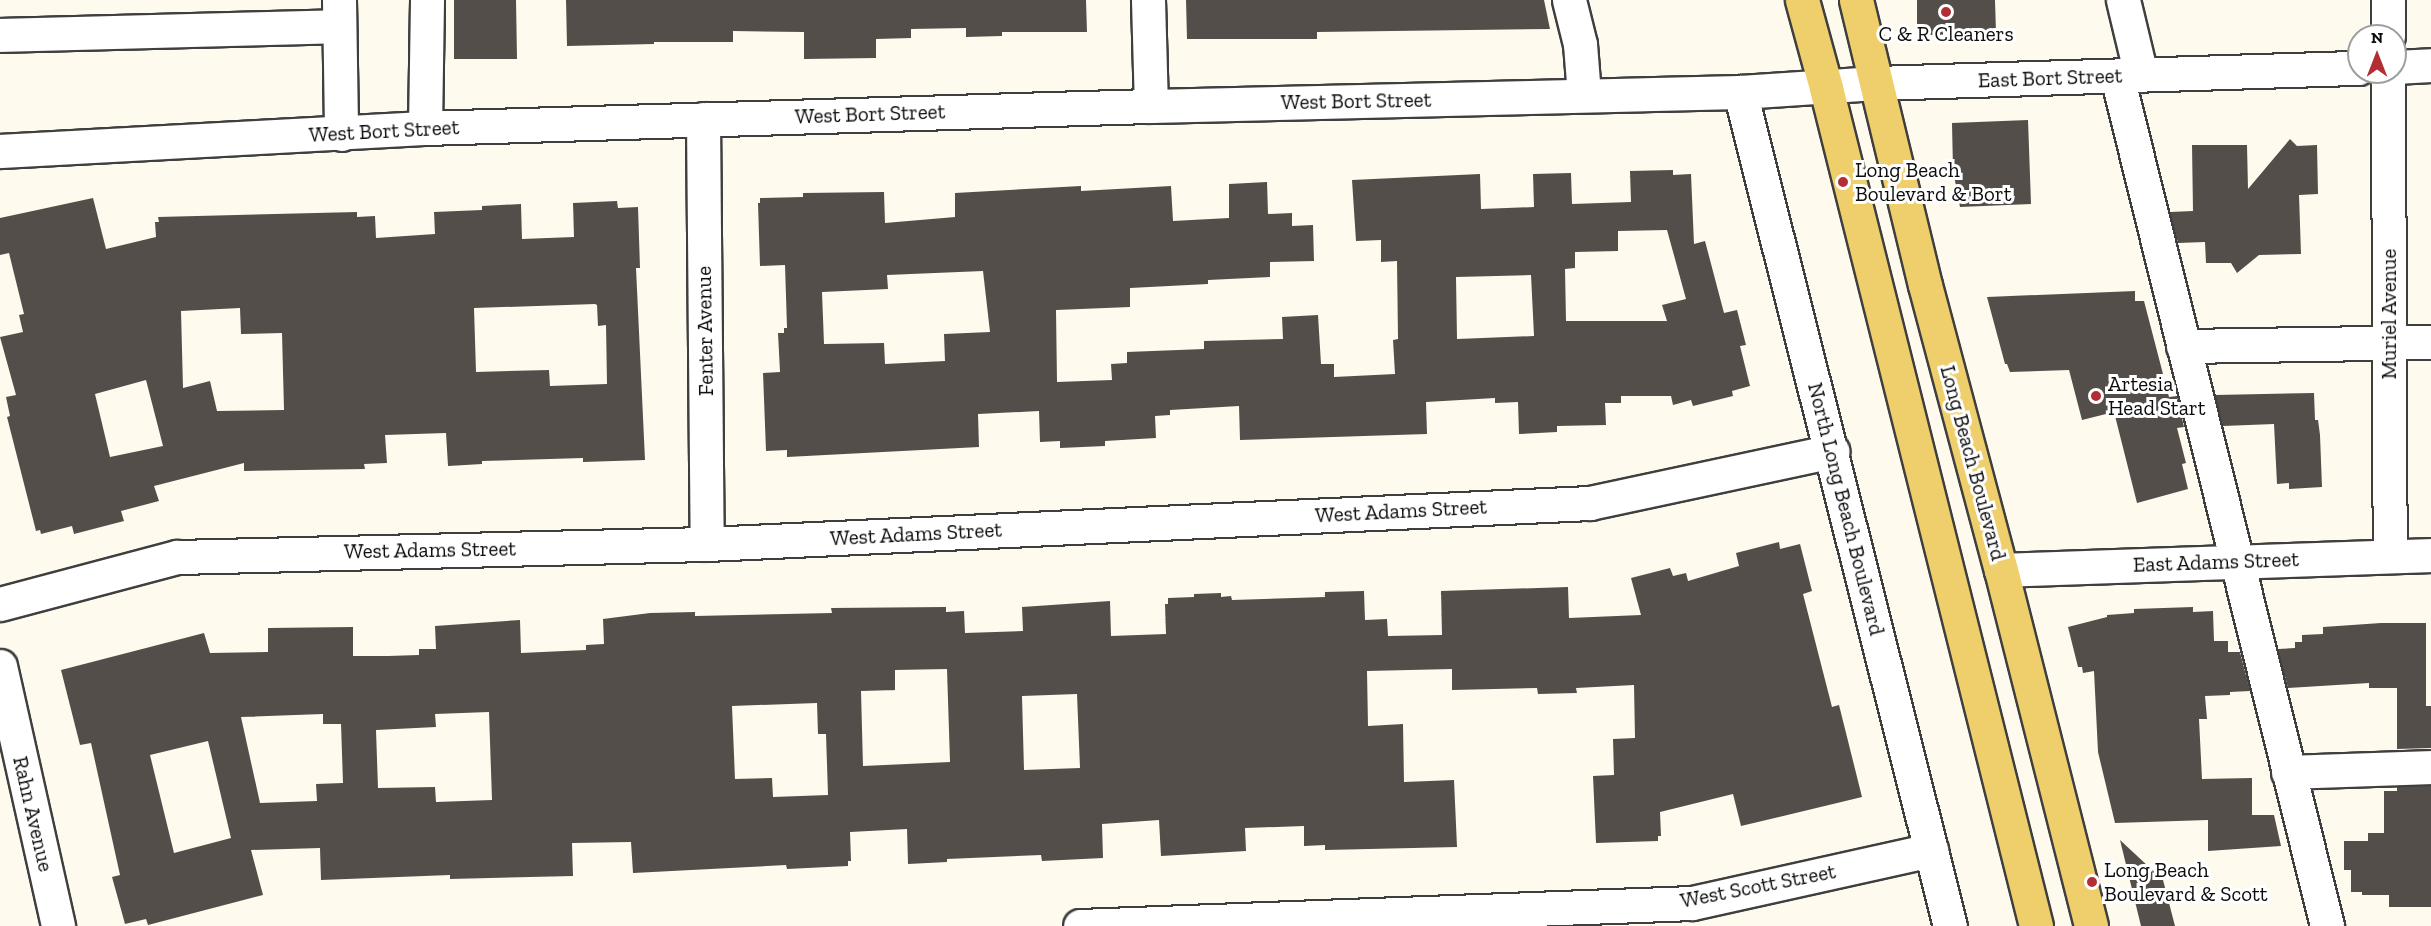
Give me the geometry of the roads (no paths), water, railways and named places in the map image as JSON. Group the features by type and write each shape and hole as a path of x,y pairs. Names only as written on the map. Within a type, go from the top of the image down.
{"main road":[{"path":"1802,0 2036,926"},
{"name":"Long Beach Boulevard","path":"1856,0 1925,285 2001,570 2091,926"}],"street":[{"path":"425,128 427,0"},
{"path":"1148,0 1150,106"},
{"path":"1569,0 1580,44 1584,95"},
{"path":"2123,0 2129,75 2183,346 2327,926"},
{"path":"2388,0 2388,24"},
{"path":"0,35 339,13 341,134"},
{"path":"2407,66 2431,65"},
{"name":"East Bort Street","path":"1740,92 1876,83 2347,68"},
{"name":"Muriel Avenue","path":"2388,84 2390,556"},
{"name":"West Bort Street","path":"0,151 425,128 1150,106 1740,92"},
{"name":"North Long Beach Boulevard","path":"1740,92 1950,926"},
{"name":"Fenter Avenue","path":"703,119 707,544"},
{"path":"2183,346 2431,342"},
{"name":"West Adams Street","path":"0,604 177,557 707,544 1590,502 1832,450"},
{"name":"East Adams Street","path":"2001,570 2431,555"},
{"name":"Rahn Avenue","path":"0,666 58,926"},
{"path":"2289,772 2431,767"},
{"name":"West Scott Street","path":"1080,926 1692,903 1931,850"}],"place":[{"name":"C & R Cleaners","path":"1946,12"},
{"name":"Long Beach Boulevard & Bort","path":"1843,182"},
{"name":"Artesia Head Start","path":"2096,396"},
{"name":"Long Beach Boulevard & Scott","path":"2092,882"}]}
